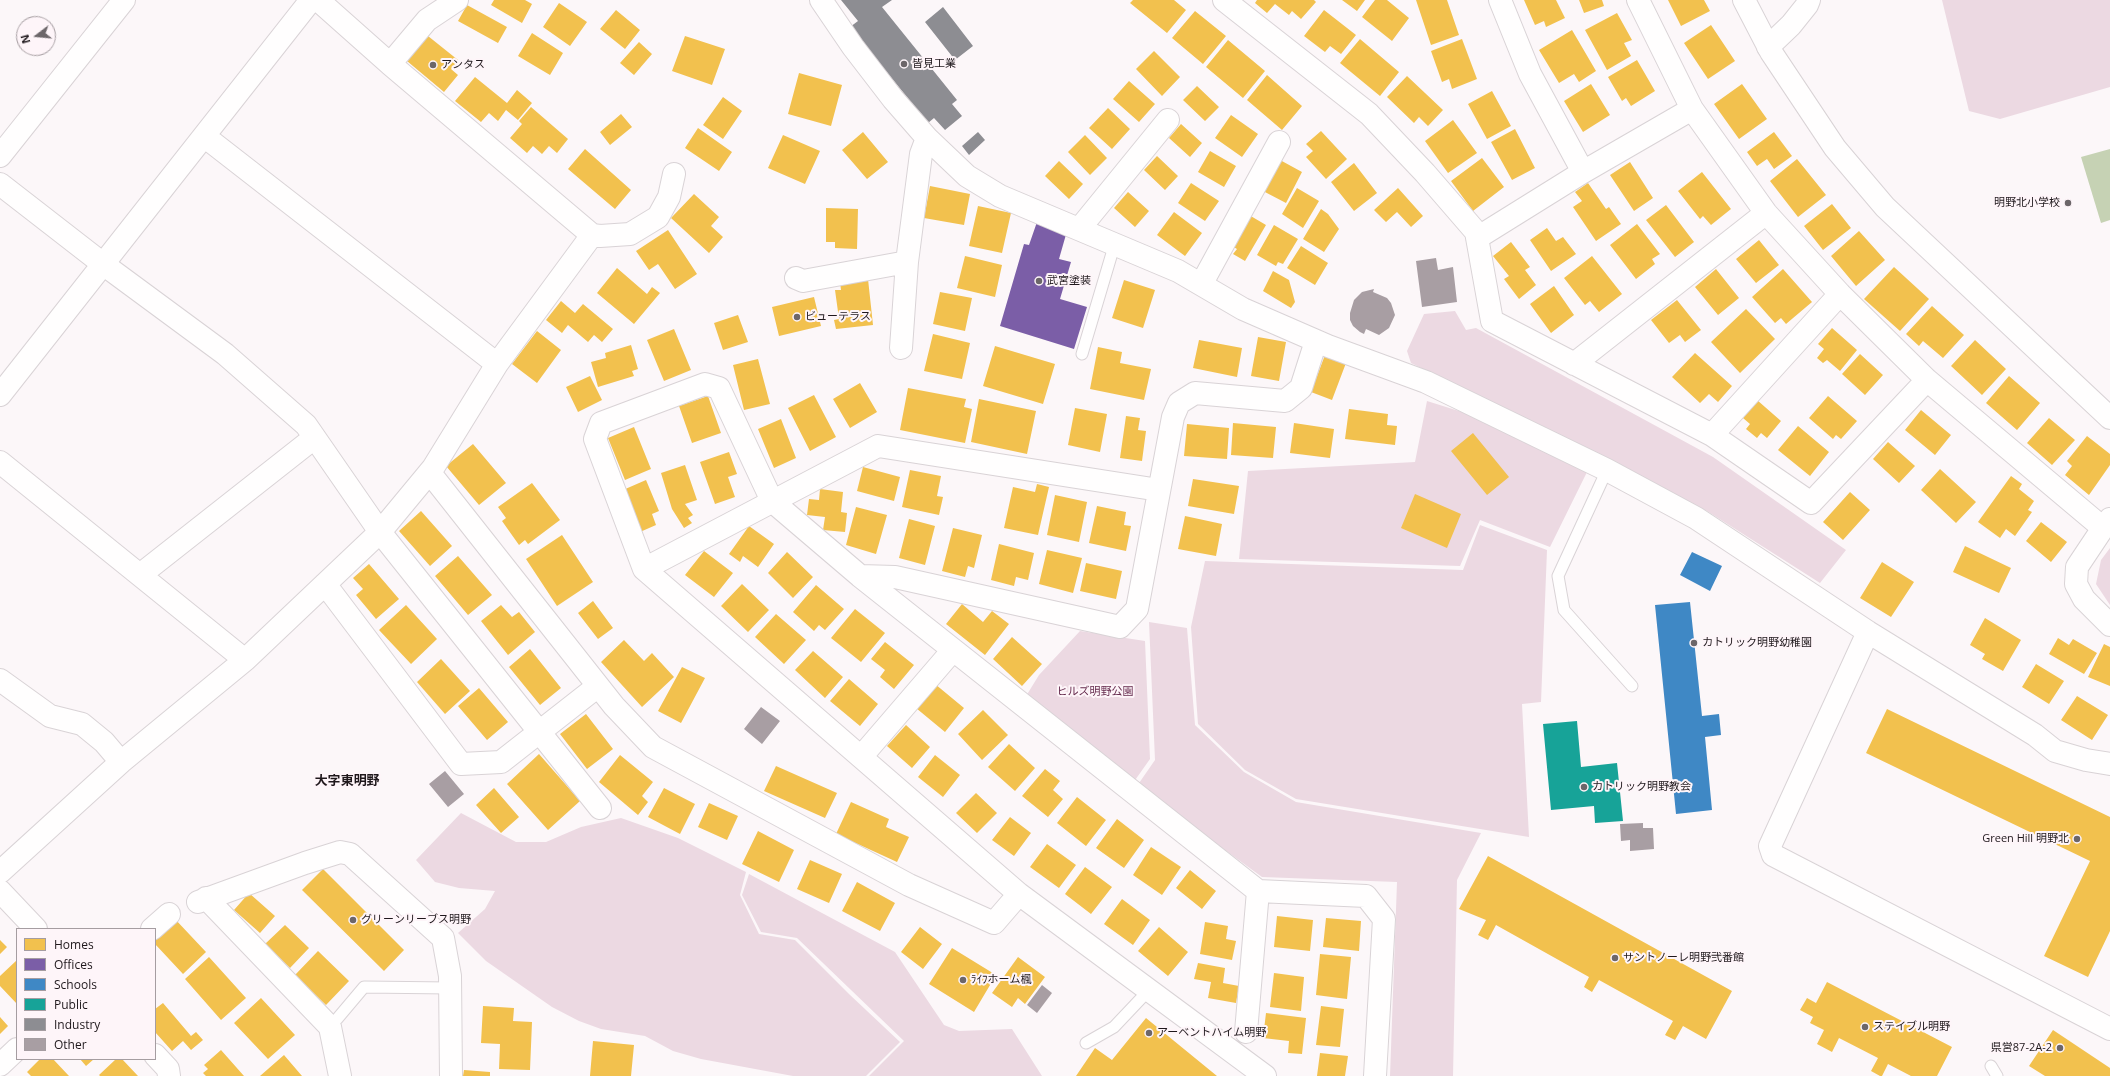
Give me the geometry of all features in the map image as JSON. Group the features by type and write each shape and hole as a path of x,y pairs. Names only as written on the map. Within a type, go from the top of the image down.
{"street":[{"path":"0,156 124,0"},
{"path":"0,395 311,0"},
{"path":"318,0 390,64 592,235 600,236 630,234 658,217 669,197 674,174"},
{"path":"390,64 426,20 457,0"},
{"path":"821,0 853,47 893,99 927,138 967,176 1000,196 1115,243 1202,283 1243,309 1316,341 1426,382 1607,470 1696,518 1868,632 2028,731 2055,750 2086,760 2110,764"},
{"path":"1224,0 1370,114 1425,173 1476,232 1492,321 1712,435 1811,503 1927,380"},
{"path":"1500,0 1530,74 1583,172"},
{"path":"1638,0 1692,109 1766,213 1840,294 1927,380 2106,523 2077,567 2076,584 2084,599 2110,624"},
{"path":"1744,0 1768,47 1835,148 1885,207 2110,418"},
{"path":"1768,47 1791,25 1807,5 1809,0"},
{"path":"1477,238 1583,172 1692,109"},
{"path":"1080,228 1168,120"},
{"path":"204,136 497,364"},
{"path":"901,348 907,262 920,154 927,138"},
{"path":"1202,283 1279,142"},
{"path":"0,184 103,264 225,354 306,425 385,539 600,808"},
{"path":"1574,364 1766,213"},
{"path":"0,872 121,762 245,660 325,584 385,539 430,473 497,364 592,235"},
{"path":"796,278 803,282 907,262"},
{"path":"1712,435 1840,294"},
{"path":"860,576 895,577 1120,627 1136,609 1173,417 1179,402 1195,393 1285,401 1301,388 1316,341"},
{"path":"1265,1076 1019,894 644,569 595,439 601,424 705,384 718,388 772,501 860,576 1258,891 1366,896 1384,919 1375,1076"},
{"path":"140,576 314,438"},
{"path":"644,569 878,446 1159,490"},
{"path":"0,462 245,660"},
{"path":"430,473 614,706 653,747 909,885 994,923 1019,894"},
{"path":"325,584 461,764 501,762 535,727 598,686"},
{"path":"1868,632 1770,846 1773,855 2110,1029"},
{"path":"861,757 953,650"},
{"path":"0,680 50,716 82,724 104,742 121,762"},
{"path":"340,1076 330,1027 202,900 340,852 350,854 443,938 450,976 451,1076"},
{"path":"0,891 35,928"},
{"path":"1246,1032 1258,891"},
{"path":"153,928 169,914"},
{"path":"0,1065 16,1050"},
{"path":"156,1056 168,1069 170,1076"}],"lane":[{"path":"1082,354 1115,243"},
{"path":"1607,470 1558,576 1564,610 1632,686"},
{"path":"336,1019 364,987 450,988"},
{"path":"1086,1043 1114,1027 1149,990"}],"green space":[{"path":"1942,0 2110,0 2110,87 2000,119 1969,111"},
{"path":"1455,311 1466,330 1476,328 1713,457 1846,550 1820,583 1707,511 1411,363 1407,351 1424,314"},
{"path":"1427,401 1478,417 1588,470 1550,547 1480,520 1460,566 1239,559 1248,471 1415,462"},
{"path":"1480,525 1547,550 1541,702 1522,704 1529,837 1296,799 1245,770 1198,724 1191,627 1205,561 1463,570"},
{"path":"2110,548 2110,605 2096,584 2101,560"},
{"path":"1149,622 1187,628 1195,725 1244,772 1296,802 1481,833 1457,880 1453,1076 1390,1076 1397,882 1262,877 1137,786 1155,760"},
{"name":"ヒルズ明野公園","path":"1080,631 1145,641 1150,759 1133,783 1023,701 1039,675"},
{"path":"461,813 516,842 546,842 581,827 621,818 678,838 746,872 740,895 759,934 795,940 900,1042 866,1076 793,1076 701,1059 673,1051 645,1036 601,1029 579,1021 552,1007 486,961 458,933 485,909 495,891 459,888 435,882 416,860"},
{"path":"749,874 895,952 944,1025 959,1031 1012,1029 1042,1076 869,1076 904,1041 797,938 761,932 742,895"}],"shaded area":[{"path":"2110,149 2110,220 2101,223 2081,157"}],"building: Homes":[{"path":"494,0 525,0 532,4 522,23 491,5"},
{"path":"1133,0 1174,0 1186,10 1167,33 1130,3"},
{"path":"1257,0 1314,0 1316,2 1301,19 1292,11 1289,15 1275,4 1267,13 1255,3"},
{"path":"1342,0 1365,0 1357,11"},
{"path":"1375,0 1387,0 1409,18 1392,41 1362,17"},
{"path":"1416,0 1447,0 1459,35 1431,45"},
{"path":"1524,0 1556,0 1565,18 1546,27 1544,21 1535,25"},
{"path":"1579,0 1602,0 1604,6 1584,13"},
{"path":"1668,0 1704,0 1710,11 1681,26"},
{"path":"559,3 587,22 570,46 543,27"},
{"path":"467,5 507,27 498,43 458,21"},
{"path":"616,10 640,30 625,49 600,29"},
{"path":"1324,10 1356,35 1341,54 1330,46 1325,52 1304,36"},
{"path":"1195,11 1226,36 1203,64 1172,38"},
{"path":"1617,13 1632,40 1624,43 1631,56 1607,70 1585,30"},
{"path":"1711,25 1735,61 1708,79 1684,43"},
{"path":"1572,30 1596,71 1579,82 1574,74 1559,83 1539,50"},
{"path":"532,33 563,53 550,75 518,56"},
{"name":"アンタス","path":"428,36 458,60 451,69 458,75 444,92 407,61"},
{"path":"685,36 725,49 712,85 672,71"},
{"path":"1360,39 1399,72 1380,96 1340,63"},
{"path":"1462,39 1477,79 1452,89 1449,79 1442,82 1431,51"},
{"path":"1228,40 1265,71 1243,98 1206,67"},
{"path":"639,42 652,54 634,75 620,63"},
{"path":"1154,51 1180,77 1162,96 1136,69"},
{"path":"1637,60 1655,91 1631,106 1626,98 1622,101 1608,77"},
{"path":"799,73 842,85 831,126 788,114"},
{"path":"1267,75 1302,106 1282,130 1247,100"},
{"path":"1407,76 1443,110 1428,126 1419,117 1414,123 1387,97"},
{"path":"475,77 507,103 517,90 532,103 518,120 506,110 498,121 489,113 481,122 455,101"},
{"path":"1129,81 1155,104 1139,122 1113,99"},
{"path":"1591,84 1610,115 1583,132 1564,101"},
{"path":"1742,84 1767,119 1739,139 1714,104"},
{"path":"1197,86 1219,107 1205,121 1183,100"},
{"path":"1492,91 1511,126 1487,139 1468,104"},
{"path":"723,97 742,111 723,139 703,125"},
{"path":"531,107 568,139 557,153 549,146 542,154 533,146 527,153 510,138 522,124 519,121"},
{"path":"1108,108 1130,129 1112,149 1089,128"},
{"path":"621,114 632,127 610,145 600,132"},
{"path":"1231,115 1258,134 1242,157 1215,138"},
{"path":"1453,120 1477,153 1448,173 1425,141"},
{"path":"1181,124 1202,143 1190,157 1169,138"},
{"path":"698,128 732,152 719,171 685,148"},
{"path":"1515,129 1535,168 1512,180 1491,142"},
{"path":"1321,131 1347,159 1326,179 1306,157 1313,151 1306,144"},
{"path":"863,132 888,162 867,179 842,150"},
{"path":"1774,132 1792,156 1774,169 1767,159 1757,166 1747,152"},
{"path":"783,135 820,151 805,184 768,168"},
{"path":"1085,135 1107,158 1090,175 1068,152"},
{"path":"585,149 631,190 615,209 568,169"},
{"path":"1210,151 1236,166 1224,187 1198,172"},
{"path":"1157,156 1178,176 1165,190 1144,170"},
{"path":"1482,158 1504,187 1473,211 1451,181"},
{"path":"1797,159 1826,195 1798,217 1770,181"},
{"path":"1280,160 1302,172 1286,203 1263,191"},
{"path":"1059,161 1083,184 1069,199 1045,176"},
{"path":"1630,162 1653,198 1634,211 1610,175"},
{"path":"1354,163 1377,193 1354,211 1331,182"},
{"path":"1702,172 1731,209 1711,225 1703,216 1700,219 1678,191"},
{"path":"1191,183 1219,201 1205,221 1178,203"},
{"path":"1588,183 1606,209 1609,207 1621,224 1596,241 1573,207 1582,201 1575,192"},
{"path":"930,186 970,194 964,225 924,218"},
{"path":"1297,188 1319,201 1303,228 1282,214"},
{"path":"1398,188 1423,216 1411,227 1397,212 1386,222 1374,210"},
{"path":"1128,192 1149,211 1135,227 1114,208"},
{"path":"694,194 719,217 711,226 723,237 709,253 671,218"},
{"path":"1832,204 1851,228 1823,250 1804,226"},
{"path":"1666,205 1694,242 1675,257 1646,220"},
{"path":"978,206 1011,213 1002,253 969,246"},
{"path":"826,208 858,209 857,249 835,248 835,242 826,242"},
{"path":"1321,209 1328,214 1339,229 1324,252 1303,239"},
{"path":"1174,212 1202,233 1185,256 1157,235"},
{"path":"1249,215 1266,225 1245,261 1233,254 1237,249 1232,246"},
{"path":"1637,224 1660,254 1652,259 1655,264 1636,279 1610,245"},
{"path":"1274,225 1298,239 1283,264 1278,262 1276,266 1257,255"},
{"path":"1547,228 1556,241 1563,237 1576,254 1551,271 1530,240"},
{"path":"668,230 697,274 675,289 658,264 649,270 636,251"},
{"path":"1859,231 1885,260 1856,286 1831,256"},
{"path":"1759,240 1779,265 1756,283 1736,259"},
{"path":"1511,242 1530,267 1525,270 1536,285 1519,299 1504,279 1509,276 1493,256"},
{"path":"1301,246 1328,263 1315,285 1287,268"},
{"path":"965,256 1002,265 995,297 957,288"},
{"path":"1592,256 1622,294 1599,312 1590,301 1585,305 1564,278"},
{"path":"1894,267 1929,299 1900,331 1864,299"},
{"path":"617,268 647,294 652,287 660,293 634,324 597,293"},
{"path":"1716,269 1739,298 1718,315 1695,287"},
{"path":"1783,269 1812,302 1786,324 1781,318 1775,323 1752,297"},
{"path":"1273,271 1289,280 1295,302 1291,308 1263,291"},
{"path":"868,279 873,325 836,329 834,320 839,319 835,290 841,290 840,282"},
{"path":"1124,280 1155,290 1143,328 1112,318"},
{"path":"1554,286 1574,315 1551,333 1530,304"},
{"path":"940,292 972,298 965,331 933,324"},
{"name":"ビューテラス","path":"814,297 821,326 779,336 772,307"},
{"path":"1677,300 1701,330 1685,342 1680,335 1669,343 1651,320"},
{"path":"561,301 575,313 583,304 613,329 602,342 594,335 588,342 568,325 562,333 546,320"},
{"path":"1932,306 1964,335 1943,358 1923,341 1919,346 1906,334"},
{"path":"1746,309 1775,339 1740,373 1711,342"},
{"path":"738,315 748,342 723,350 714,323"},
{"path":"1832,328 1857,350 1840,371 1827,360 1823,363 1817,358 1824,349 1818,344"},
{"path":"674,329 691,370 664,381 647,340"},
{"path":"537,331 561,350 537,383 512,364"},
{"path":"933,334 970,343 962,379 924,371"},
{"path":"1258,337 1286,342 1279,381 1251,376"},
{"path":"1199,340 1242,348 1237,377 1193,368"},
{"path":"1975,340 2006,369 1982,395 1951,366"},
{"path":"631,345 638,369 632,371 634,376 598,387 591,362 606,358 605,353"},
{"path":"995,346 1055,364 1043,404 983,386"},
{"path":"1098,347 1122,352 1120,363 1151,369 1144,400 1090,389"},
{"path":"1695,353 1732,386 1718,402 1709,394 1700,403 1672,377"},
{"path":"1860,354 1883,375 1865,395 1842,374"},
{"path":"1325,355 1346,363 1332,400 1311,392"},
{"path":"758,359 770,404 744,410 733,365"},
{"path":"590,376 602,400 578,412 566,387"},
{"path":"2009,376 2040,403 2017,430 1986,403"},
{"path":"860,383 877,412 850,428 833,399"},
{"path":"908,388 966,399 964,407 972,409 965,443 900,430"},
{"path":"814,395 836,437 810,451 788,408"},
{"path":"708,396 721,433 692,443 679,406"},
{"path":"1828,396 1857,421 1841,439 1836,435 1833,439 1809,418"},
{"path":"979,399 1036,411 1027,454 971,442"},
{"path":"1757,400 1781,421 1767,438 1761,433 1757,438 1746,429 1750,424 1743,418"},
{"path":"1075,408 1107,414 1100,452 1068,445"},
{"path":"1349,409 1388,414 1387,425 1397,426 1395,445 1345,439"},
{"path":"1921,410 1951,435 1935,455 1905,430"},
{"path":"1126,416 1140,418 1138,430 1146,431 1142,461 1120,458"},
{"path":"2049,418 2075,440 2052,465 2027,443"},
{"path":"781,419 796,458 774,468 758,429"},
{"path":"1233,423 1276,427 1273,458 1231,455"},
{"path":"1294,423 1334,429 1330,458 1290,453"},
{"path":"1187,424 1229,428 1227,459 1184,456"},
{"path":"1798,426 1829,452 1810,476 1778,450"},
{"path":"634,427 651,469 625,480 608,438"},
{"path":"1473,433 1509,477 1487,495 1451,451"},
{"path":"2087,436 2110,454 2110,465 2089,495 2065,475 2072,466 2067,461"},
{"path":"1888,442 1915,466 1899,483 1873,459"},
{"path":"473,444 506,483 479,505 446,466"},
{"path":"729,452 737,474 728,477 735,497 715,504 700,462"},
{"path":"685,465 697,500 685,504 693,515 688,518 692,523 684,528 672,509 661,473"},
{"path":"863,467 900,477 894,501 857,491"},
{"path":"1940,469 1976,502 1956,523 1921,490"},
{"path":"910,470 941,476 937,496 943,497 939,515 902,507"},
{"path":"2011,476 2022,484 2019,489 2034,501 2028,510 2032,512 2015,536 2006,529 2000,538 1978,522"},
{"path":"1193,479 1239,486 1234,514 1188,506"},
{"path":"646,480 659,511 652,514 656,525 640,532 623,490"},
{"path":"532,483 560,520 528,544 525,540 519,545 502,521 506,518 498,507"},
{"path":"1037,484 1049,487 1038,535 1004,528 1013,487 1035,492"},
{"path":"820,489 843,492 841,512 847,513 845,532 823,530 825,517 807,515 809,499 819,500"},
{"path":"1850,492 1870,510 1843,540 1823,522"},
{"path":"1415,494 1461,514 1447,548 1401,528"},
{"path":"1055,495 1087,502 1079,542 1047,535"},
{"path":"1097,506 1126,512 1124,525 1131,526 1126,551 1089,543"},
{"path":"856,507 887,515 876,554 846,545"},
{"path":"421,511 452,546 430,566 399,531"},
{"path":"1185,516 1222,524 1216,556 1178,549"},
{"path":"909,519 935,526 925,565 899,558"},
{"path":"2041,522 2067,542 2051,562 2026,541"},
{"path":"749,526 774,544 758,567 743,556 740,562 729,554"},
{"path":"953,528 982,535 974,568 968,566 965,577 942,571"},
{"path":"562,535 593,582 557,606 526,559"},
{"path":"999,544 1034,553 1028,580 1016,577 1014,586 991,580"},
{"path":"1965,546 2011,568 1999,593 1953,572"},
{"path":"1047,550 1082,558 1073,593 1039,584"},
{"path":"704,551 733,573 714,597 685,575"},
{"path":"787,552 813,577 793,598 768,573"},
{"path":"458,556 492,595 468,615 435,576"},
{"path":"1882,562 1914,582 1891,617 1860,598"},
{"path":"1086,563 1122,571 1116,599 1080,591"},
{"path":"369,564 399,599 376,619 356,595 363,589 353,578"},
{"path":"742,584 769,610 748,632 721,606"},
{"path":"816,585 844,609 825,630 819,625 814,631 793,612"},
{"path":"593,601 613,628 598,639 578,613"},
{"path":"962,604 983,622 992,611 1009,624 985,655 946,624"},
{"path":"406,605 437,639 411,664 379,630"},
{"path":"501,605 512,617 519,612 535,632 508,655 481,621"},
{"path":"855,609 885,633 861,662 831,638"},
{"path":"776,614 806,640 784,664 755,637"},
{"path":"1985,618 2021,640 2003,671 1982,659 1985,654 1970,645"},
{"path":"1012,637 1042,664 1022,686 993,659"},
{"path":"2058,638 2069,645 2073,639 2097,653 2084,674 2049,654"},
{"path":"624,640 644,661 652,653 674,677 642,707 601,662"},
{"path":"885,642 914,665 894,689 880,677 885,670 871,659"},
{"path":"2104,644 2110,647 2110,686 2088,677"},
{"path":"530,649 561,688 540,705 509,667"},
{"path":"813,651 843,677 825,698 795,670"},
{"path":"441,659 470,691 445,714 417,682"},
{"path":"2036,664 2064,681 2049,704 2022,687"},
{"path":"682,667 705,678 681,723 658,711"},
{"path":"849,679 878,704 860,726 830,701"},
{"path":"935,684 964,708 945,732 916,708"},
{"path":"479,688 508,722 487,740 458,706"},
{"path":"2077,696 2108,715 2092,740 2061,720"},
{"name":"Green Hill 明野北","path":"1887,709 2110,817 2110,931 2088,977 2044,956 2090,861 1866,753"},
{"path":"983,710 1008,735 982,760 958,734"},
{"path":"586,714 613,749 587,769 560,734"},
{"path":"906,725 930,747 912,768 887,746"},
{"path":"1009,744 1035,768 1015,791 988,767"},
{"path":"539,754 580,801 548,830 507,784"},
{"path":"620,755 653,782 642,796 648,802 638,815 599,782"},
{"path":"935,755 960,775 943,797 918,777"},
{"path":"776,766 837,793 825,818 764,791"},
{"path":"1045,769 1060,781 1053,790 1063,799 1048,817 1022,796"},
{"path":"494,788 519,817 501,833 476,805"},
{"path":"664,788 695,804 680,834 648,817"},
{"path":"976,793 997,813 977,833 956,813"},
{"path":"1077,797 1106,820 1086,846 1057,823"},
{"path":"851,802 889,819 886,827 909,837 897,862 836,834"},
{"path":"709,803 738,816 727,840 698,827"},
{"path":"1010,817 1031,833 1014,856 992,840"},
{"path":"1117,819 1144,840 1124,868 1096,848"},
{"path":"758,831 794,850 779,882 742,864"},
{"path":"1047,844 1076,865 1059,888 1030,867"},
{"path":"1151,847 1181,867 1162,895 1133,875"},
{"name":"サントノーレ明野弐番館","path":"1488,856 1732,991 1706,1039 1683,1026 1675,1040 1665,1035 1673,1021 1599,980 1592,992 1584,987 1589,977 1496,925 1488,940 1478,935 1486,920 1459,909"},
{"path":"810,860 842,874 829,903 797,889"},
{"path":"1085,867 1112,887 1091,914 1065,894"},
{"name":"グリーンリーブス明野","path":"323,869 404,950 384,971 302,890"},
{"path":"1190,870 1216,891 1202,909 1176,888"},
{"path":"857,882 895,903 880,931 842,911"},
{"path":"249,893 275,916 260,933 234,910"},
{"path":"1122,899 1150,920 1133,945 1104,924"},
{"path":"1277,916 1313,920 1310,951 1274,947"},
{"path":"174,918 206,952 183,974 156,945 156,935"},
{"path":"1326,918 1361,921 1359,951 1323,947"},
{"path":"1205,922 1228,926 1226,939 1236,941 1232,960 1200,954"},
{"path":"285,925 309,948 290,968 265,944"},
{"path":"920,927 942,944 923,969 901,952"},
{"path":"1159,927 1188,952 1168,976 1138,951"},
{"path":"0,940 7,947 0,954"},
{"name":"ﾗｲﾌホーム楓","path":"952,948 996,975 974,1012 929,984"},
{"path":"318,951 349,981 326,1005 295,975"},
{"path":"1320,954 1351,957 1347,999 1316,995"},
{"path":"209,957 246,998 221,1020 185,979"},
{"path":"1018,957 1045,977 1025,1004 1018,998 1012,1007 992,993"},
{"path":"16,961 16,1003 0,986 0,976"},
{"path":"1198,963 1225,968 1223,983 1239,986 1236,1003 1208,998 1211,982 1194,979"},
{"path":"1274,973 1304,977 1301,1011 1270,1007"},
{"name":"ステイブル明野","path":"1827,982 1952,1047 1937,1076 1911,1076 1888,1064 1882,1076 1880,1076 1871,1071 1878,1058 1839,1038 1832,1052 1817,1044 1824,1030 1810,1023 1813,1017 1800,1010 1807,998 1816,1003"},
{"path":"261,998 295,1035 268,1059 234,1023"},
{"path":"163,1003 191,1036 196,1032 203,1040 191,1050 183,1041 172,1051 156,1033 156,1008"},
{"path":"483,1006 514,1008 513,1021 532,1022 530,1070 499,1069 500,1044 481,1043"},
{"path":"1321,1006 1344,1009 1340,1047 1316,1045"},
{"path":"1266,1013 1306,1018 1302,1054 1288,1053 1289,1041 1263,1038"},
{"path":"0,1017 8,1026 0,1034"},
{"name":"アーベントハイム明野","path":"1146,1018 1217,1076 1076,1076 1095,1048 1112,1060"},
{"name":"県営87-2A-2","path":"2053,1030 2110,1068 2110,1076 2045,1076 2029,1066"},
{"path":"593,1041 634,1045 631,1076 590,1076"},
{"path":"221,1050 244,1076 206,1076 203,1073 208,1069 204,1065"},
{"path":"1320,1053 1348,1056 1345,1076 1317,1076"},
{"path":"284,1055 302,1076 260,1076"},
{"path":"39,1060 54,1060 69,1076 31,1076 27,1072"},
{"path":"81,1060 93,1060 86,1066"},
{"path":"115,1060 123,1060 138,1076 100,1076 99,1075"},
{"path":"464,1070 490,1072 490,1076 463,1076"}],"building: Offices":[{"name":"武宮塗装","path":"1037,222 1067,231 1059,259 1071,262 1060,299 1087,307 1074,349 1000,326 1024,244 1029,245"}],"building: Schools":[{"path":"1692,552 1722,566 1710,591 1680,575"},
{"path":"1690,602 1702,716 1719,714 1721,735 1705,737 1712,810 1676,814 1655,605"}],"building: Public":[{"name":"カトリック明野教会","path":"1577,721 1581,767 1617,763 1623,821 1595,823 1594,806 1551,810 1543,724"}],"building: Industry":[{"name":"皆見工業","path":"841,0 892,0 882,7 957,100 952,104 962,116 945,130 934,118 928,123 850,27 858,21"},
{"path":"943,7 973,46 955,60 925,22"},
{"path":"978,132 985,140 969,155 962,146"}],"building: Other":[{"path":"1436,258 1438,270 1453,267 1457,302 1422,307 1416,261"},
{"path":"1374,289 1373,292 1387,298 1391,303 1395,315 1389,328 1379,335 1366,329 1364,334 1360,332 1353,326 1350,320 1350,313 1354,300 1362,292"},
{"path":"761,707 780,721 762,744 744,729"},
{"path":"445,771 464,794 448,807 429,784"},
{"path":"1643,823 1643,828 1653,828 1654,849 1630,851 1630,840 1621,841 1620,824"},
{"path":"1042,985 1052,993 1037,1013 1027,1005"}],"place":[{"name":"皆見工業","path":"904,64"},
{"name":"アンタス","path":"433,65"},
{"name":"明野北小学校","path":"2068,203"},
{"name":"武宮塗装","path":"1039,281"},
{"name":"ビューテラス","path":"797,317"},
{"name":"カトリック明野幼稚園","path":"1694,643"},
{"name":"カトリック明野教会","path":"1584,787"},
{"name":"Green Hill 明野北","path":"2077,839"},
{"name":"グリーンリーブス明野","path":"353,920"},
{"name":"サントノーレ明野弐番館","path":"1615,958"},
{"name":"ﾗｲﾌホーム楓","path":"963,980"},
{"name":"ステイブル明野","path":"1865,1027"},
{"name":"アーベントハイム明野","path":"1149,1033"},
{"name":"県営87-2A-2","path":"2060,1048"}],"district":[{"name":"大字東明野","path":"347,781"}]}
